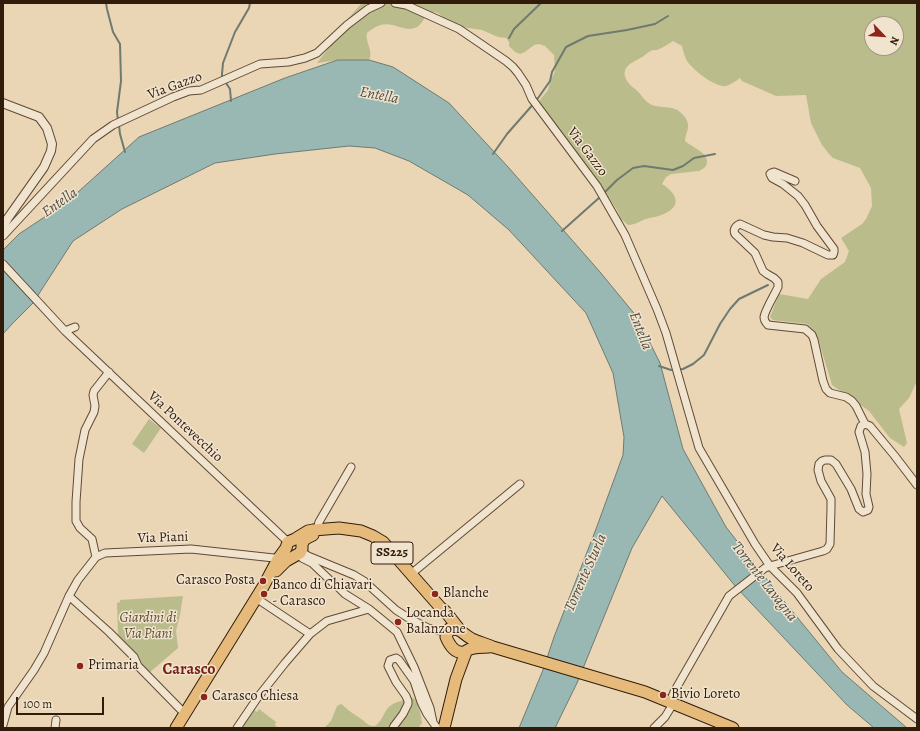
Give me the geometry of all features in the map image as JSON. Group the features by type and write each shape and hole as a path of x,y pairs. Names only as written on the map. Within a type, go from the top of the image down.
{"main road":[{"name":"SS225","path":"176,728 263,587 278,559 322,528 361,531 383,542 445,611 452,631"},
{"name":"SS225","path":"263,587 286,561 295,548"},
{"name":"SS225","path":"452,631 494,647 645,692 733,728"},
{"name":"SS225","path":"452,631 446,637 454,649 460,652 494,647"},
{"path":"444,728 456,679 471,644 471,638"},
{"path":"454,649 456,679"}],"street":[{"name":"Via Gazzo","path":"3,236 93,139 113,125 173,97 189,91 201,90 260,64 288,62 305,58 317,53 347,25 368,9 381,3"},
{"name":"Via Gazzo","path":"395,3 406,5 459,29 506,61 518,73 526,85 532,100 596,186 625,235 666,333 680,383"},
{"path":"3,103 39,117 47,128 52,144 51,152 44,167 8,218 3,228"},
{"path":"795,181 774,172 770,174 771,177 798,196 834,249 834,252 833,255 828,255 803,242 764,235 740,224 736,226 734,232 755,254 763,271 778,282 778,287 765,313 764,318 766,323 768,325 805,329 812,334 826,389 852,401 865,424 870,426 917,485"},
{"name":"Via Pontevecchio","path":"3,264 64,330 295,548"},
{"path":"64,330 75,326"},
{"path":"3,723 8,707 44,653 69,596 78,580 96,557 92,540 80,528 76,521 77,480 79,459 85,430 94,412 94,391 109,372"},
{"name":"Via Loreto","path":"680,383 699,448 767,567 797,593 838,649 873,686 917,719"},
{"path":"654,728 665,717 672,703 674,692 730,596 767,567 827,549 830,544 831,508 830,499 818,470 822,461 828,459 834,462 851,489 859,509 863,512 868,510 865,452 859,432 861,426 865,424"},
{"path":"322,528 319,522 351,467"},
{"path":"411,574 520,484"},
{"path":"295,548 312,564 336,579 354,575 364,581 396,610 410,619 428,628 452,631"},
{"path":"295,548 308,556 336,579 345,594 368,609 397,632 414,667 435,725"},
{"name":"Via Piani","path":"96,557 105,554 191,549 278,559"},
{"path":"69,596 110,632 134,657 138,666 185,714"},
{"path":"256,598 310,634"},
{"path":"237,728 258,697 310,634 328,621 368,609"},
{"path":"393,728 404,714 408,704 406,696 396,682 388,666 389,662 394,658 399,660 414,681 421,702 435,725"},
{"path":"55,728 56,720"}],"green space":[{"path":"362,3 917,3 917,381 909,398 899,409 907,443 904,447 890,438 869,411 832,385 817,335 807,324 773,320 770,317 779,294 808,299 821,279 845,262 849,251 841,238 862,224 872,206 871,188 860,168 833,158 822,145 811,123 806,95 776,96 742,81 740,78 726,86 716,84 703,77 688,63 682,46 673,41 659,49 649,52 630,64 625,70 625,77 629,84 650,104 659,107 676,109 684,116 688,123 685,141 705,156 707,159 707,164 706,167 699,171 671,174 666,177 662,184 674,195 676,203 674,207 662,215 628,225 621,219 617,210 595,177 540,105 539,101 548,90 555,70 554,55 545,46 539,44 534,45 520,54 515,52 509,46 509,42 506,38 498,37 482,30 462,27 445,19 438,13 433,12 425,18 421,24 412,29 386,24 378,26 367,33 367,40 371,54 369,60 338,60 317,63 334,41 345,22"},
{"path":"149,419 161,428 144,453 132,444"},
{"name":"Giardini di Via Piani","path":"183,596 176,631 178,648 149,673 140,664 138,656 118,635 117,603 120,602 120,600"},
{"path":"414,698 422,720 422,723 418,728 324,728 331,721 337,706 341,704 369,725 373,726 379,723 392,704"},
{"path":"253,709 257,712 259,709 276,722 275,725 278,728 244,728 241,726"}],"water":[{"path":"338,60 369,60 393,67 449,103 509,168 600,272 637,317 660,363 683,449 726,527 842,672 907,728 874,728 847,705 736,587 662,496 632,548 577,683 555,728 519,728 543,670 623,455 624,437 613,373 586,313 509,230 468,195 409,161 375,148 349,146 275,154 215,163 122,209 73,241 33,303 3,334 3,250 19,234 67,202 139,137 285,78"}],"waterway":[{"path":"106,3 113,32 120,44 121,81 117,112 118,121"},
{"path":"231,101 230,89 222,77 223,63 235,32 249,8 250,3"},
{"path":"509,38 514,29 541,3"},
{"path":"493,154 507,134 536,101 550,81 552,72 566,47 588,36 655,24 668,16"},
{"path":"119,125 125,152"},
{"path":"603,194 617,180 633,168 644,166 673,170 683,166 694,158 715,154"},
{"path":"562,231 600,197"},
{"path":"659,366 671,370 683,369 693,364 704,355 720,324 739,299 768,285"}],"place":[{"name":"Carasco Posta","path":"263,581"},
{"name":"Banco di Chiavari - Carasco","path":"264,594"},
{"name":"Blanche","path":"435,594"},
{"name":"Locanda Balanzone","path":"398,622"},
{"name":"Primaria","path":"80,666"},
{"name":"Bivio Loreto","path":"663,695"},
{"name":"Carasco Chiesa","path":"204,697"}],"district":[{"name":"Carasco","path":"189,670"}],"water label":[{"name":"Entella","path":"379,96"},
{"name":"Entella","path":"60,203"},
{"name":"Entella","path":"640,331"},
{"name":"Torrente Sturla","path":"586,573"},
{"name":"Torrente Lavagna","path":"764,582"}]}
